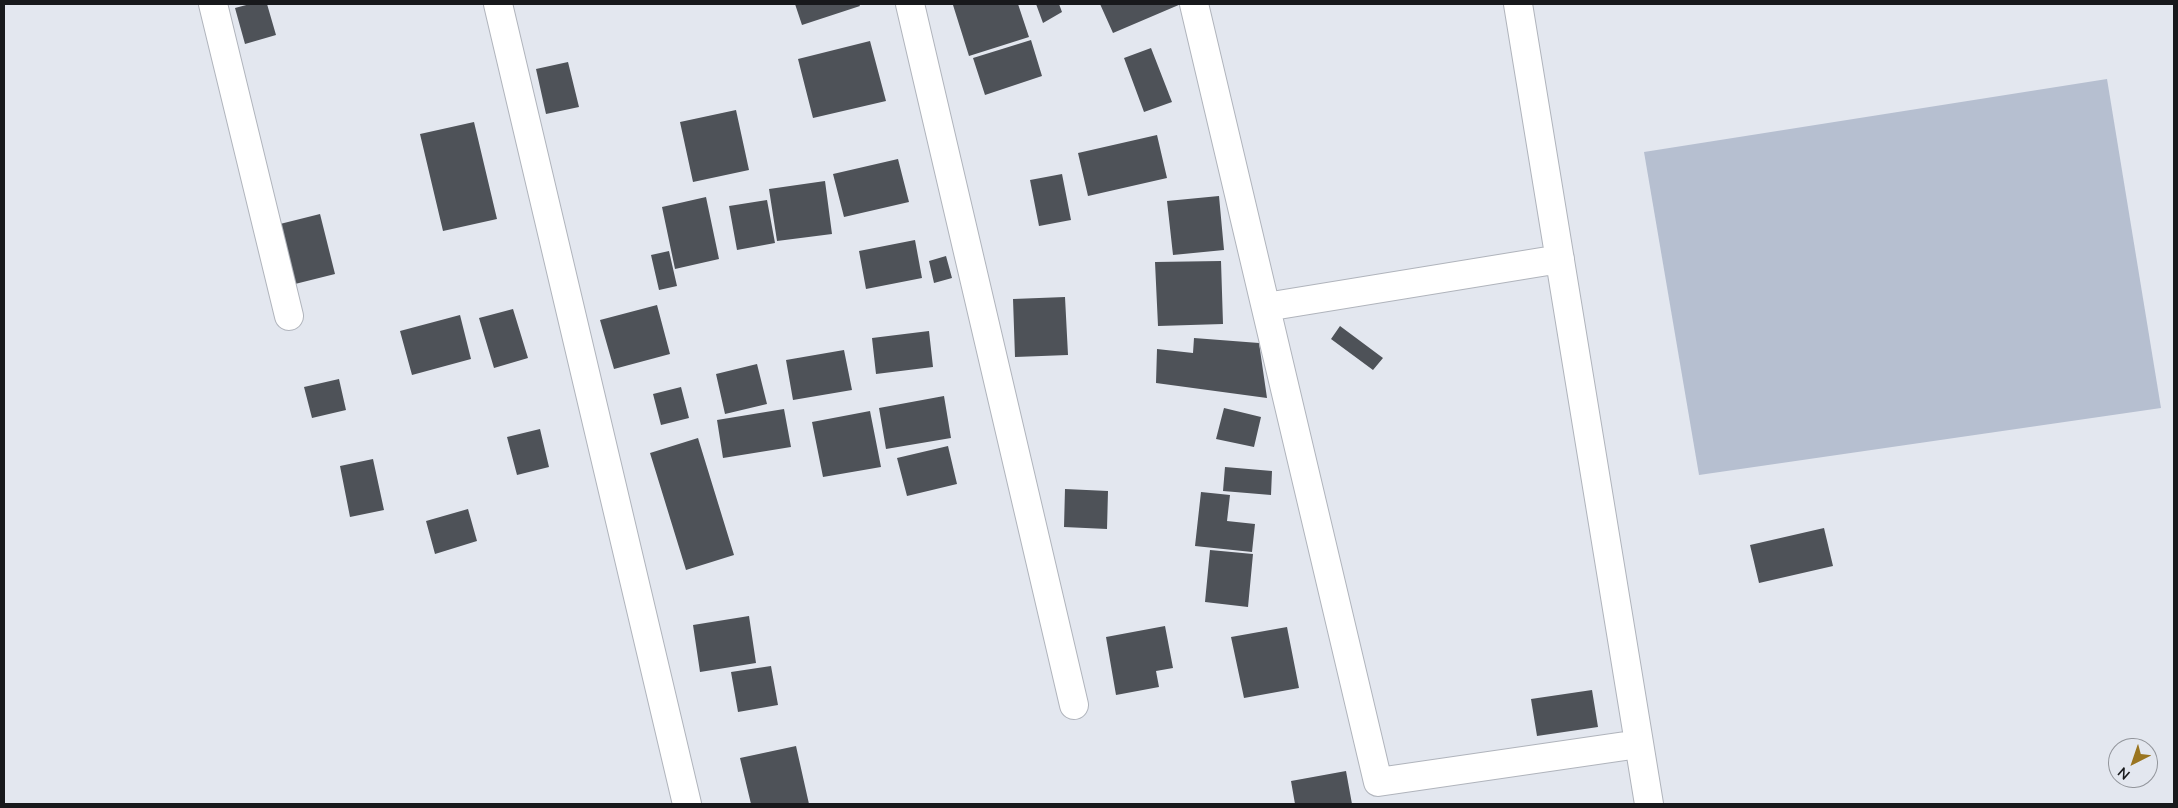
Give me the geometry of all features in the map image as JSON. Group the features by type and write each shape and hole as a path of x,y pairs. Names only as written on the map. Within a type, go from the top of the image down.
{"street":[{"path":"213,4 289,316"},
{"path":"498,4 686,804"},
{"path":"910,4 1074,705"},
{"path":"1194,4 1378,782 1640,744"},
{"path":"1518,4 1649,804"},
{"path":"1266,307 1560,259"}],"shaded area":[{"path":"2107,79 2161,408 1699,475 1644,152"}],"building":[{"path":"250,4 267,4 276,35 245,44 235,8"},
{"path":"795,4 859,4 860,6 802,25"},
{"path":"1018,4 1029,37 969,56 953,5"},
{"path":"1036,4 1059,4 1062,12 1043,23"},
{"path":"1100,4 1181,4 1113,33"},
{"path":"1031,40 1042,76 985,95 973,58"},
{"path":"870,41 886,101 813,118 798,59"},
{"path":"1151,48 1172,102 1144,112 1124,58"},
{"path":"568,62 579,107 546,114 536,69"},
{"path":"736,110 749,170 693,182 680,122"},
{"path":"474,122 497,219 443,231 420,134"},
{"path":"1157,135 1167,178 1088,196 1078,153"},
{"path":"898,159 909,202 844,217 833,174"},
{"path":"1062,174 1071,220 1039,226 1030,180"},
{"path":"825,181 832,234 777,241 769,189"},
{"path":"1219,196 1224,250 1173,255 1167,201"},
{"path":"706,197 719,259 675,269 662,207"},
{"path":"767,200 775,243 737,250 729,206"},
{"path":"320,214 335,274 291,285 276,225"},
{"path":"915,240 922,278 866,289 859,251"},
{"path":"669,251 677,286 659,290 651,255"},
{"path":"946,256 952,278 934,283 929,261"},
{"path":"1221,261 1223,324 1158,326 1155,262"},
{"path":"1065,297 1068,355 1015,357 1013,299"},
{"path":"657,305 670,354 614,369 600,320"},
{"path":"513,309 528,358 494,368 479,318"},
{"path":"460,315 471,359 412,375 400,331"},
{"path":"1340,326 1383,358 1373,370 1331,339"},
{"path":"929,331 933,367 876,374 872,338"},
{"path":"1194,338 1259,343 1267,398 1156,383 1157,349 1193,353"},
{"path":"844,350 852,390 793,400 786,360"},
{"path":"757,364 767,404 725,414 716,374"},
{"path":"339,379 346,410 312,418 304,387"},
{"path":"681,387 689,418 661,425 653,394"},
{"path":"944,396 951,438 886,449 879,408"},
{"path":"1224,408 1261,417 1254,447 1216,439"},
{"path":"784,409 791,447 723,458 717,420"},
{"path":"870,411 881,467 823,477 812,422"},
{"path":"540,429 549,467 517,475 507,437"},
{"path":"698,438 734,555 686,570 650,453"},
{"path":"948,446 957,484 907,496 897,458"},
{"path":"373,459 384,510 350,517 340,466"},
{"path":"1225,467 1272,471 1271,495 1223,491"},
{"path":"1065,489 1108,491 1107,529 1064,527"},
{"path":"1201,492 1230,495 1227,521 1255,524 1252,552 1195,546"},
{"path":"468,509 477,541 435,554 426,521"},
{"path":"1824,528 1833,566 1759,583 1750,545"},
{"path":"1210,550 1253,554 1248,607 1205,602"},
{"path":"749,616 756,663 700,672 693,625"},
{"path":"1165,626 1173,668 1156,671 1159,687 1116,695 1106,637"},
{"path":"1287,627 1299,688 1244,698 1231,637"},
{"path":"771,666 778,705 738,712 731,672"},
{"path":"1592,690 1598,727 1537,736 1531,699"},
{"path":"796,746 809,804 751,804 740,758"},
{"path":"1346,771 1352,804 1295,804 1291,781"}]}
